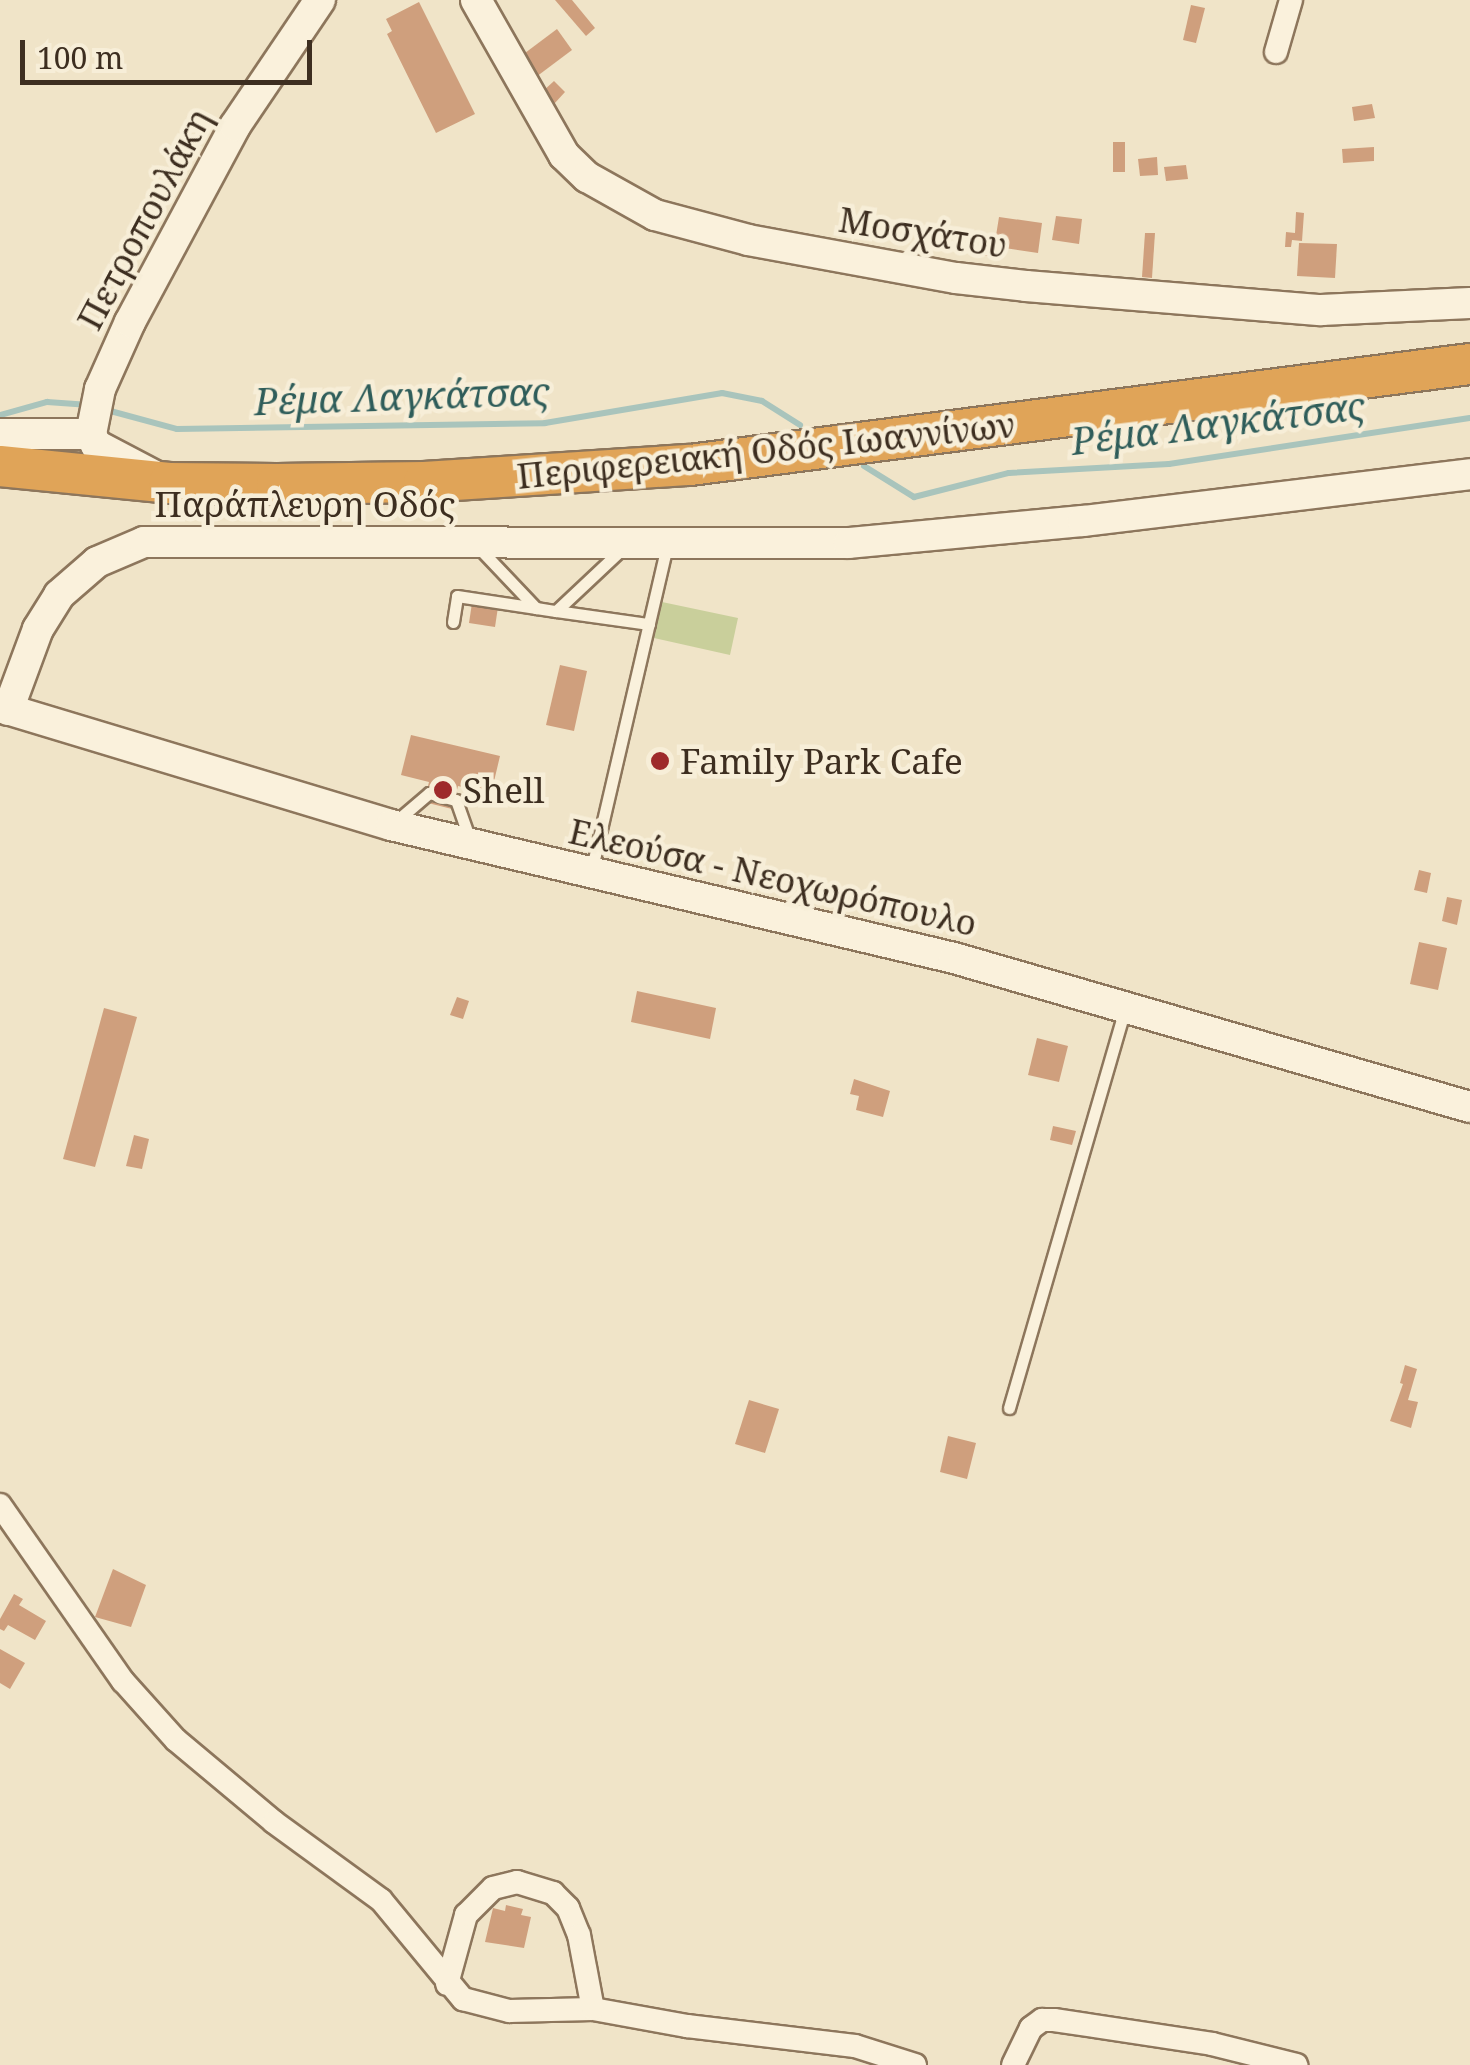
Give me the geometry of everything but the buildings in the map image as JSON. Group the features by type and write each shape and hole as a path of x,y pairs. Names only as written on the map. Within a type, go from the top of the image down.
{"highway":[{"name":"Περιφερειακή Οδός Ιωαννίνων","path":"0,466 169,483 424,482 690,465 1470,364"}],"street":[{"name":"Πετροπουλάκη","path":"92,427 100,389 130,322 236,126 320,0"},
{"name":"Μοσχάτου","path":"476,0 564,155 603,187 655,214 767,243 1026,286 1321,310 1470,304"},
{"path":"1276,52 1290,0"},
{"path":"0,434 92,427 96,445 169,483"},
{"name":"Παράπλευρη Οδός","path":"2,715 48,610 77,577 128,546 191,539 895,540 1470,474"},
{"name":"Ελεούσα - Νεοχωρόπουλο","path":"2,715 391,826 936,953 1126,1004 1470,1107"},
{"path":"0,1505 123,1682 176,1740 274,1822 381,1900 447,1984 464,1999 486,2008 532,2013 593,2009 687,2026 855,2046 915,2065"},
{"path":"447,1984 466,1915 492,1888 517,1882 553,1893 568,1908 580,1936 593,2009"},
{"path":"1012,2065 1032,2028 1042,2020 1212,2044 1296,2065"}],"lane":[{"path":"471,540 536,608"},
{"path":"556,610 631,540"},
{"path":"592,873 668,540"},
{"path":"453,622 457,596 649,624"},
{"path":"1010,1408 1126,1004"}],"green space":[{"path":"662,602 738,618 730,655 654,638"}],"waterway":[{"name":"Ρέμα Λαγκάτσας","path":"103,409 177,429 545,423 722,393 762,401 800,425"},
{"name":"Ρέμα Λαγκάτσας","path":"0,415 47,402 86,405"},
{"name":"Ρέμα Λαγκάτσας","path":"864,466 914,497 1009,473 1169,464 1470,418"}],"place":[{"name":"Family Park Cafe","path":"660,761"},
{"name":"Shell","path":"443,790"}]}
